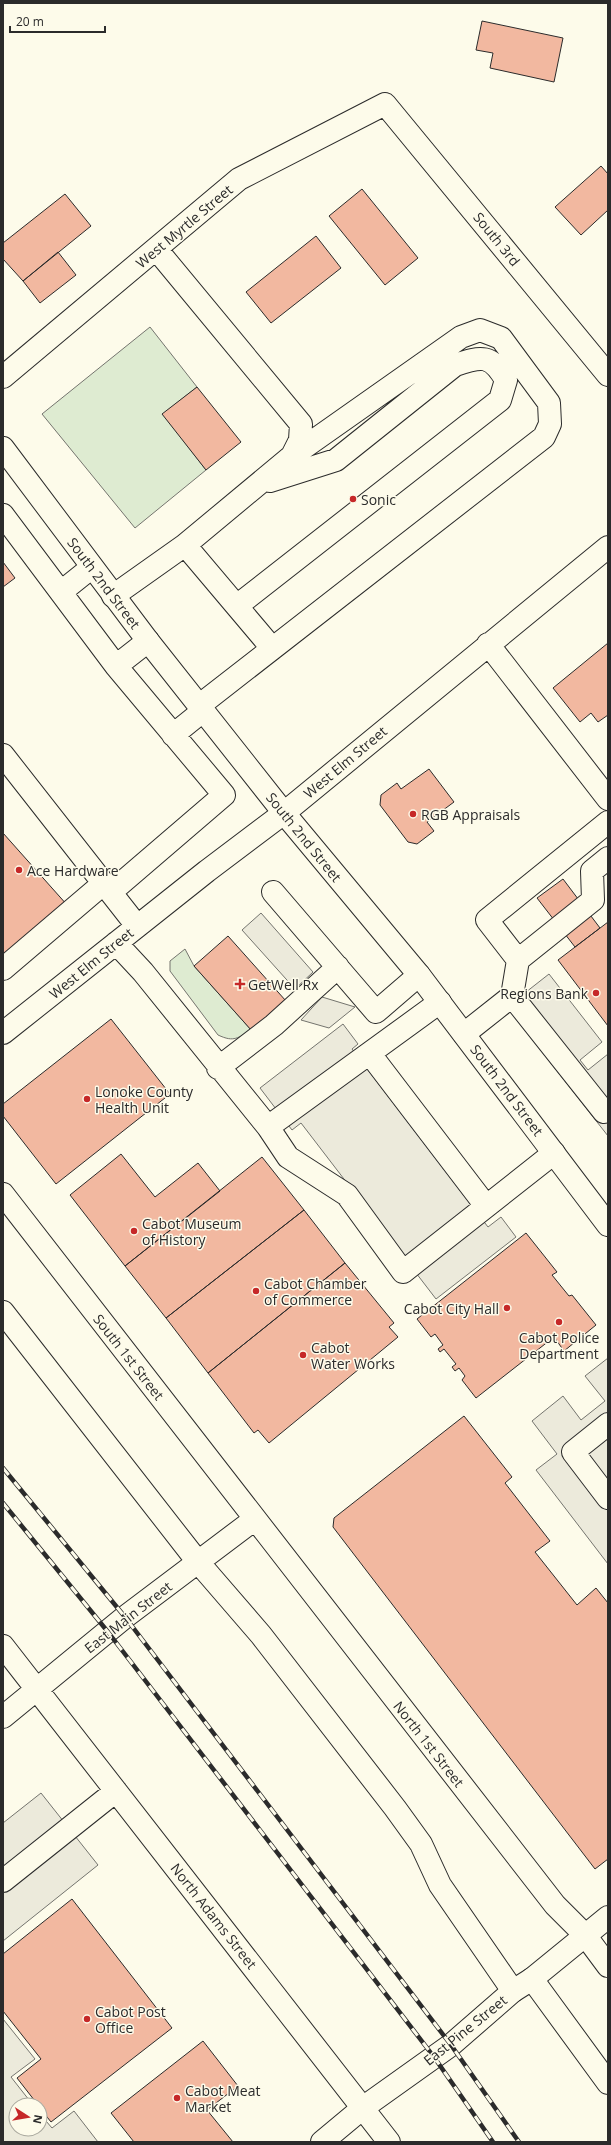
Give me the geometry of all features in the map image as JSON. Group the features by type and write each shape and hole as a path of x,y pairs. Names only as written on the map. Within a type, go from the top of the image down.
{"street":[{"name":"West Myrtle Street","path":"3,377 157,250 239,179 385,104"},
{"name":"South 3rd","path":"385,104 608,375"},
{"path":"157,250 301,424 300,440 292,456"},
{"path":"113,596 185,544 292,456 461,337 480,330 501,338 549,403 550,424 544,437 272,648 173,735"},
{"path":"238,605 500,400 506,380 497,365 490,361 474,359 455,365 336,460 259,484"},
{"name":"South 2nd Street","path":"3,448 91,568 284,814 419,975 608,1225"},
{"path":"3,515 116,666 224,795 3,969"},
{"path":"185,544 238,605 272,648"},
{"name":"West Elm Street","path":"3,1033 116,943 284,814 608,546"},
{"path":"61,592 91,568"},
{"path":"116,666 148,641"},
{"path":"488,644 608,798"},
{"path":"3,755 138,926"},
{"path":"518,960 487,920 608,822"},
{"path":"464,1034 512,996 518,960 601,902 592,871 608,858"},
{"path":"273,892 376,1012 419,975"},
{"path":"116,943 143,972 218,1068 268,1127 288,1157 347,1195 403,1272 554,1153"},
{"path":"218,1068 274,1025 338,967"},
{"path":"512,996 604,1112 608,1109"},
{"path":"268,1127 440,1002"},
{"path":"370,1054 486,1206"},
{"name":"South 1st Street","path":"3,1194 254,1519"},
{"path":"3,1312 198,1562 261,1635 395,1808 421,1844 440,1885 513,1991"},
{"path":"608,1424 573,1452 608,1498"},
{"name":"East Main Street","path":"3,1717 125,1617 254,1519"},
{"name":"North 1st Street","path":"254,1519 555,1905 585,1935 608,1966"},
{"name":"North Adams Street","path":"3,1646 389,2142"},
{"path":"3,1881 116,1791"},
{"name":"East Pine Street","path":"322,2142 364,2108 451,2045 513,1991 532,1979 608,1917"},
{"path":"532,1979 608,2083"}],"green space":[{"path":"150,327 197,387 163,414 206,470 135,528 42,414"},
{"path":"185,949 194,966 252,1031 232,1039 218,1035 170,971 170,961"}],"shaded area":[{"path":"261,913 313,972 295,989 242,930"},
{"path":"549,974 602,1042 580,1060 588,1070 608,1054 608,1136 507,1007"},
{"path":"322,997 355,1007 329,1028 301,1020"},
{"path":"343,1024 358,1044 352,1049 488,1227 501,1217 516,1237 436,1299 301,1123 292,1130 260,1088"},
{"path":"608,1358 608,1564 536,1470 557,1454 532,1421 563,1396 581,1420 605,1401 585,1376"},
{"path":"41,1793 98,1865 3,1941 3,1823"},
{"path":"3,2019 35,2059 11,2077 27,2097 8,2097 8,2137 48,2137 48,2123 52,2128 74,2111 98,2142 3,2142"}],"building":[{"path":"482,21 563,38 554,82 490,68 493,53 476,50"},
{"path":"601,166 608,174 608,210 581,235 555,207"},
{"path":"362,189 418,258 385,285 329,216"},
{"path":"65,194 91,226 23,281 3,259 3,243"},
{"path":"316,236 341,268 271,323 246,292"},
{"path":"58,252 76,275 40,303 23,281"},
{"path":"197,387 241,442 206,470 162,414"},
{"path":"3,562 15,578 3,587"},
{"path":"608,643 608,715 598,722 591,713 580,722 553,688"},
{"name":"RGB Appraisals","path":"429,769 454,802 427,822 434,831 417,844 408,842 380,805 381,795 397,783 401,789"},
{"name":"Ace Hardware","path":"3,833 68,906 3,963"},
{"path":"563,879 600,928 575,947 537,898"},
{"name":"Regions Bank","path":"608,922 608,1026 558,960"},
{"name":"GetWell Rx","path":"228,936 286,1001 252,1031 194,966"},
{"name":"Lonoke County Health Unit","path":"111,1019 170,1094 56,1184 3,1116 3,1104"},
{"name":"Cabot Museum of History","path":"121,1154 155,1197 198,1163 220,1191 125,1266 70,1195"},
{"path":"262,1157 304,1210 166,1318 125,1266"},
{"name":"Cabot Chamber of Commerce","path":"304,1210 345,1263 208,1373 166,1318"},
{"name":"Cabot City Hall","path":"526,1233 557,1272 552,1275 569,1296 572,1295 596,1325 564,1351 554,1337 476,1398 462,1380 465,1376 459,1368 455,1371 452,1367 456,1364 444,1349 440,1352 438,1349 443,1345 435,1334 431,1337 417,1319"},
{"name":"Cabot Water Works","path":"345,1263 394,1323 389,1327 398,1337 269,1443 258,1430 254,1433 208,1373"},
{"path":"464,1416 512,1477 505,1483 550,1541 535,1552 577,1605 596,1588 608,1603 608,1859 595,1869 333,1527 334,1518"},
{"name":"Cabot Post Office","path":"72,1899 172,2028 51,2122 48,2118 48,2097 32,2097 17,2078 41,2059 3,2011 3,1954"},
{"name":"Cabot Meat Market","path":"203,2041 238,2086 207,2110 233,2142 134,2142 111,2113"}],"railway":[{"path":"3,1468 125,1617 451,2045 519,2142"},
{"path":"3,1503 108,1632 434,2057 493,2142"}],"place":[{"name":"Sonic","path":"353,499"},
{"name":"RGB Appraisals","path":"413,814"},
{"name":"Ace Hardware","path":"19,870"},
{"name":"GetWell Rx","path":"240,984"},
{"name":"Regions Bank","path":"596,993"},
{"name":"Lonoke County Health Unit","path":"87,1099"},
{"name":"Cabot Museum of History","path":"134,1231"},
{"name":"Cabot Chamber of Commerce","path":"256,1291"},
{"name":"Cabot City Hall","path":"507,1308"},
{"name":"Cabot Police Department","path":"559,1322"},
{"name":"Cabot Water Works","path":"303,1355"},
{"name":"Cabot Post Office","path":"87,2019"},
{"name":"Cabot Meat Market","path":"177,2098"}]}
